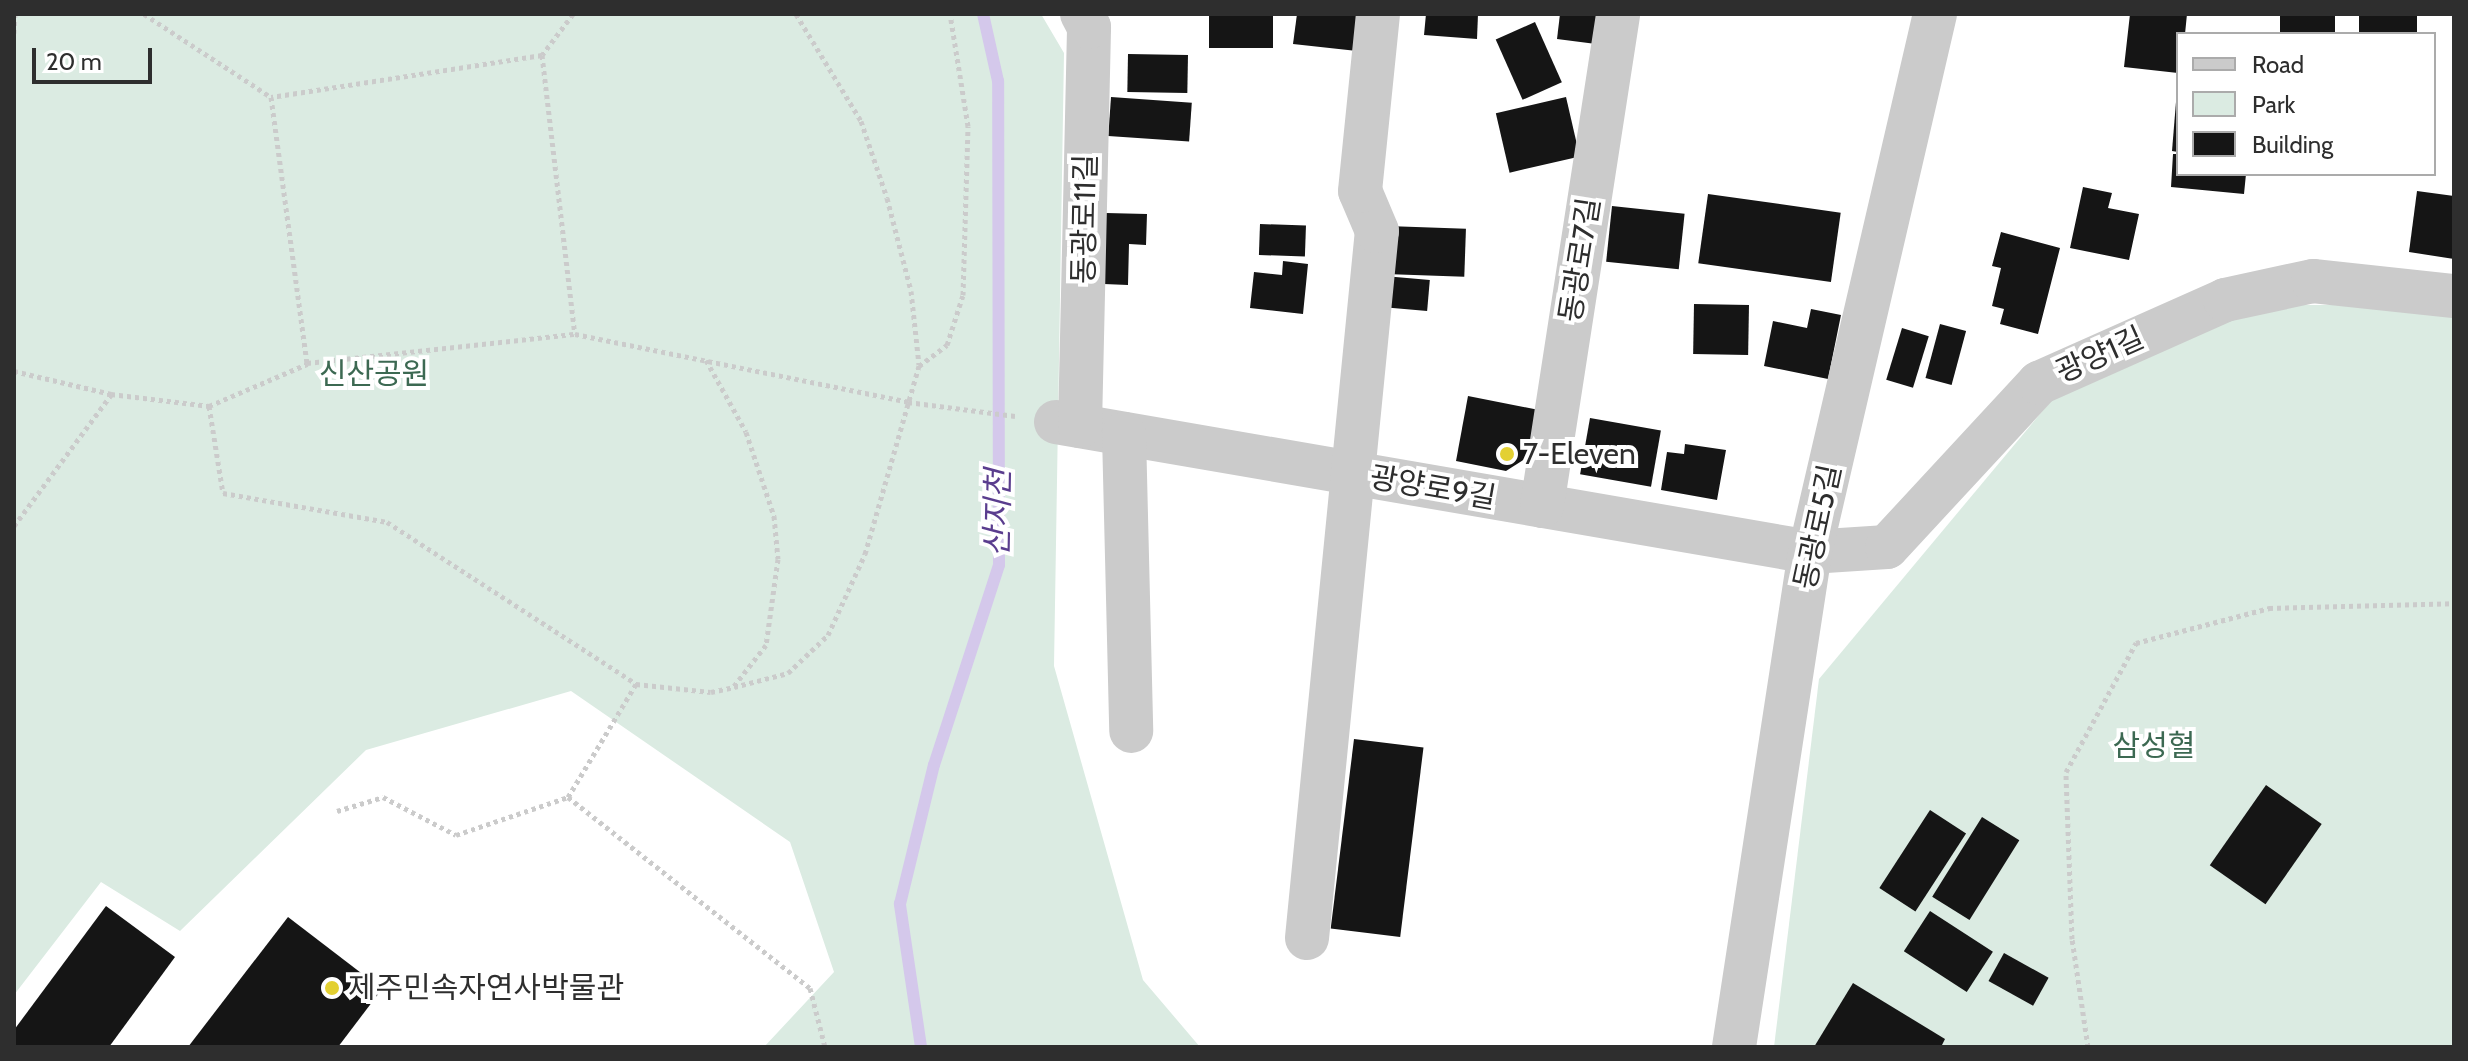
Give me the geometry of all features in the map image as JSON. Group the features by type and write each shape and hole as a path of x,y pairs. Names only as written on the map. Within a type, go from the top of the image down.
{"street":[{"name":"동광로11길","path":"1068,424 1089,27 1082,14"},
{"path":"1307,938 1377,231 1360,191 1378,14"},
{"name":"동광로7길","path":"1542,506 1618,14"},
{"name":"동광로5길","path":"1734,1047 1810,552 1935,14"},
{"name":"광양1길","path":"1810,552 1887,547 2039,383 2225,300 2313,281 2454,296"},
{"name":"광양로9길","path":"1068,424 1810,552"},
{"path":"1124,434 1131,731"}],"path":[{"path":"14,33 15,14"},
{"path":"144,14 271,97 542,55"},
{"path":"573,14 542,55 575,334"},
{"path":"209,406 223,493 387,522 636,684 711,692 788,673 828,635 865,554 919,366 911,291 887,198 861,121 796,14"},
{"path":"919,366 947,345 963,295 968,126 950,14"},
{"path":"271,97 307,363"},
{"path":"14,371 111,394 209,406 307,363 575,334 908,402 1068,424"},
{"path":"706,360 746,432 774,516 778,559 766,645 734,687"},
{"path":"14,526 111,394"},
{"path":"2088,1047 2072,939 2066,772 2136,643 2269,608 2454,603"},
{"path":"337,811 383,797 456,835 568,797 636,684"},
{"path":"568,797 810,988 825,1047"}],"green space":[{"name":"신산공원","path":"14,14 1041,14 1064,53 1054,666 1143,980 1200,1047 764,1047 834,972 790,842 571,691 366,750 180,931 101,882 14,995"},
{"name":"삼성혈","path":"2264,305 2393,305 2454,313 2454,1047 1774,1047 1819,679 2065,384"}],"building":[{"path":"1209,14 1273,14 1273,48 1209,48"},
{"path":"1297,14 1360,14 1357,51 1293,44"},
{"path":"1426,14 1478,14 1477,39 1424,35"},
{"path":"1560,14 1600,14 1596,44 1557,39"},
{"path":"2130,14 2187,14 2185,32 2176,32 2176,73 2124,67"},
{"path":"2280,14 2335,14 2335,32 2280,32"},
{"path":"2359,14 2417,14 2417,32 2359,32"},
{"path":"1535,22 1562,82 1523,100 1496,39"},
{"path":"1128,54 1188,55 1187,93 1127,92"},
{"path":"1111,97 1192,103 1189,142 1108,136"},
{"path":"1566,97 1580,156 1510,173 1496,113"},
{"path":"2176,102 2176,152 2172,151"},
{"path":"2173,154 2176,154 2176,176 2246,176 2244,194 2171,187"},
{"path":"2083,187 2112,193 2108,208 2139,214 2129,260 2070,248"},
{"path":"2417,191 2454,196 2454,259 2409,252"},
{"path":"1708,194 1841,213 1831,282 1698,263"},
{"path":"1612,206 1685,214 1679,269 1606,262"},
{"path":"1106,213 1147,214 1146,245 1129,244 1128,285 1104,284"},
{"path":"1260,224 1306,226 1305,257 1259,255"},
{"path":"1387,226 1466,229 1464,277 1385,274"},
{"path":"2001,232 2060,248 2038,334 2000,324 2004,309 1992,306 2001,268 1992,266"},
{"path":"1283,261 1308,264 1303,314 1250,308 1254,272 1282,275"},
{"path":"1384,276 1430,280 1427,311 1381,307"},
{"path":"1694,304 1749,305 1748,355 1693,354"},
{"path":"1811,309 1841,315 1828,379 1764,366 1773,321 1807,328"},
{"path":"1940,324 1966,331 1952,385 1926,378"},
{"path":"1902,328 1929,336 1913,388 1886,380"},
{"path":"1468,396 1539,410 1531,455 1506,471 1456,461"},
{"path":"1590,418 1661,431 1651,487 1580,474"},
{"path":"1685,444 1726,450 1717,500 1661,490 1667,452 1684,454"},
{"path":"1354,739 1423,748 1400,937 1331,929"},
{"path":"2266,785 2322,824 2265,904 2210,865"},
{"path":"1930,810 1966,833 1915,911 1879,888"},
{"path":"1982,817 2019,840 1970,920 1932,897"},
{"path":"106,906 175,957 109,1047 14,1047 14,1030"},
{"path":"1930,911 1993,952 1967,992 1904,951"},
{"path":"288,917 382,989 338,1047 188,1047"},
{"path":"2004,953 2049,978 2033,1006 1988,981"},
{"path":"1853,983 1945,1039 1941,1047 1814,1047"}],"waterway":[{"name":"산지천","path":"921,1047 900,904 934,765 999,565 998,81 983,14"}],"place":[{"name":"7-Eleven","path":"1507,454"},
{"name":"제주민속자연사박물관","path":"332,988"}]}
